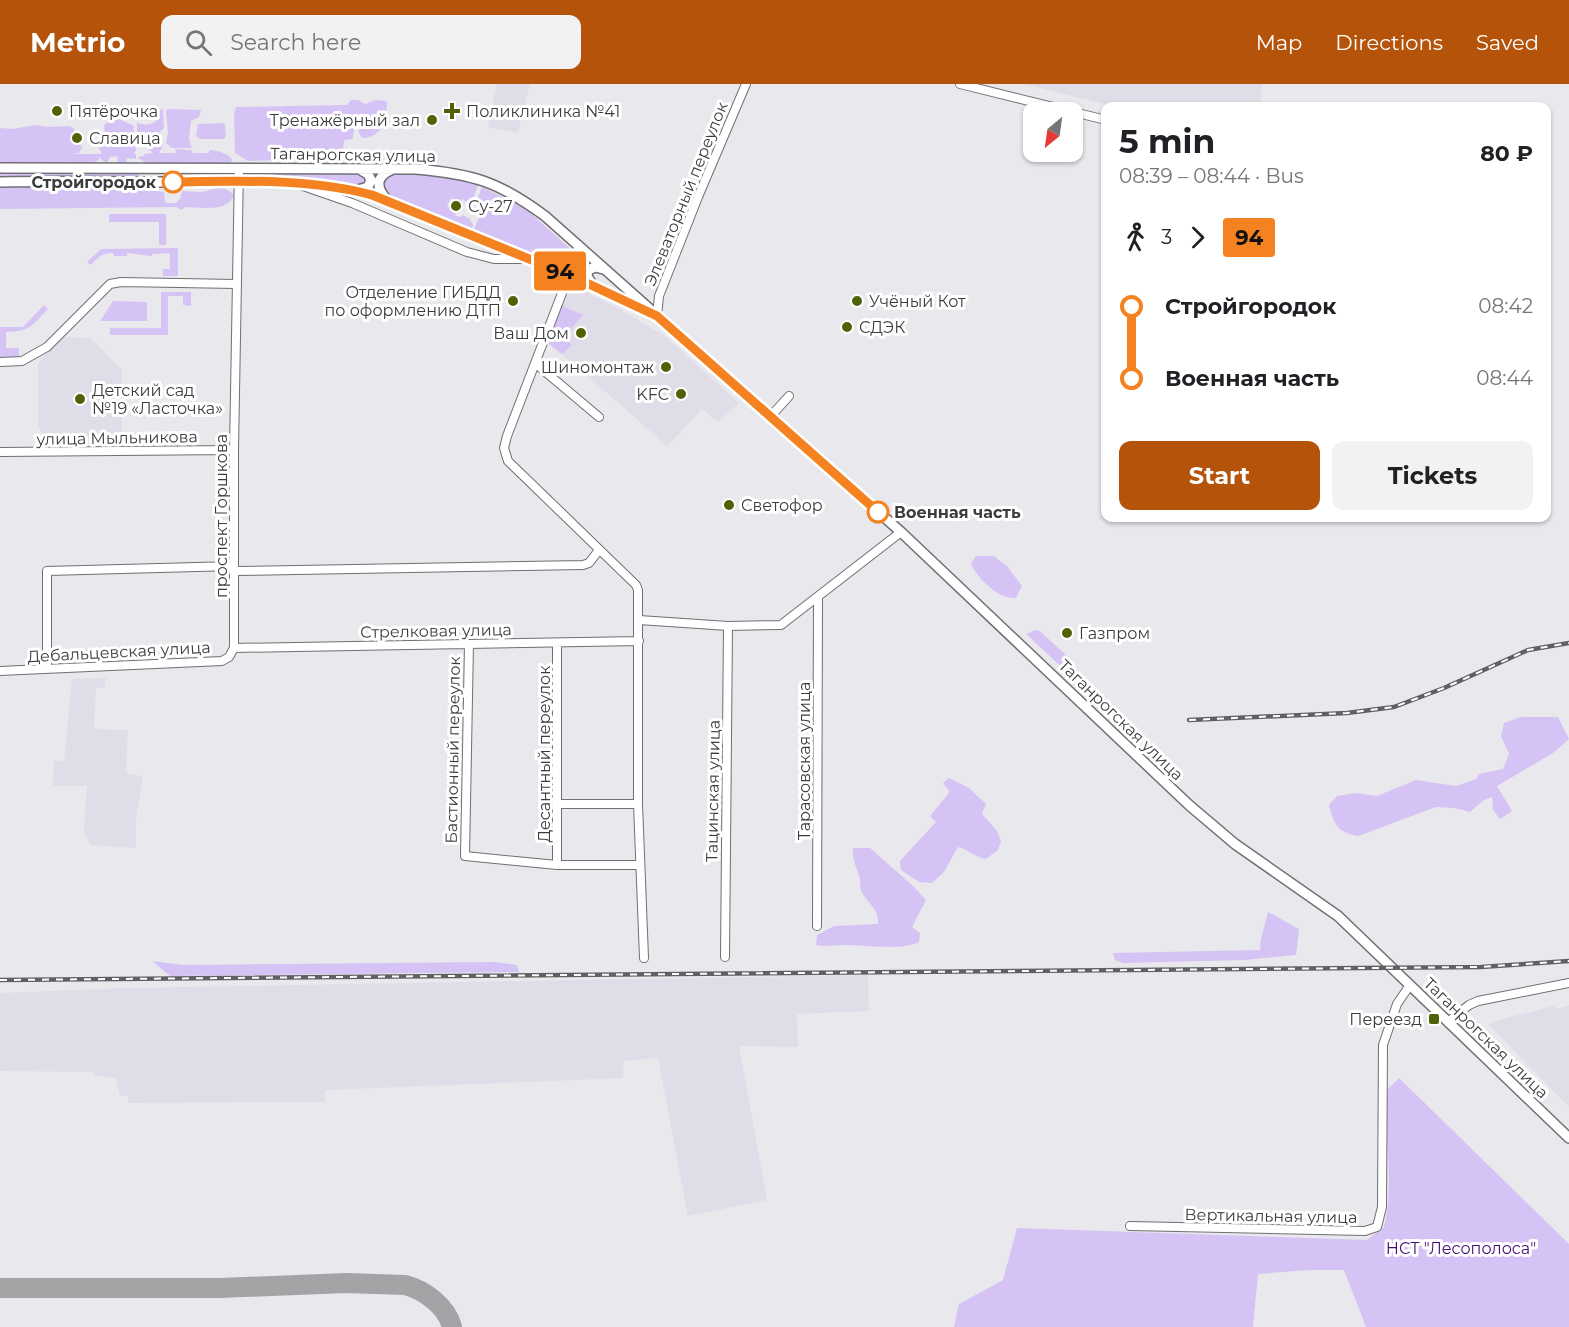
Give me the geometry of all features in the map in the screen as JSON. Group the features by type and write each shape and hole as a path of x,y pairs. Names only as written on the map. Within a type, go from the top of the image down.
{"main road":[{"name":"Таганрогская улица","path":"0,168 393,169 448,172 483,180 503,188 545,216 901,532 1189,805 1235,844 1338,916 1569,1138"},
{"path":"356,190 368,187 372,180 369,174 358,169"},
{"path":"388,201 379,190 378,183 383,173 393,169"},
{"name":"Таганрогская улица","path":"0,182 239,181 356,190 566,274 657,316"},
{"path":"566,274 578,264 580,254 578,245"},
{"path":"593,286 587,276 588,270 595,267 606,270"}],"street":[{"name":"Элеваторный переулок","path":"657,316 659,296 746,84"},
{"path":"960,84 1101,119"},
{"name":"проспект Горшкова","path":"234,648 234,450 239,168"},
{"path":"296,184 352,202 466,252 494,259 531,260"},
{"path":"566,274 536,364 504,448 508,461 636,585 638,590 638,804 644,958"},
{"path":"0,362 22,361 47,347 110,284 121,282 236,284"},
{"path":"536,364 599,417"},
{"path":"771,416 789,396"},
{"name":"улица Мыльникова","path":"0,452 234,450"},
{"path":"639,620 728,626 781,625 901,532"},
{"path":"47,669 47,571 583,565 589,563 599,550"},
{"name":"Тарасовская улица","path":"818,597 818,926"},
{"name":"Тацинская улица","path":"725,957 728,626"},
{"name":"Стрелковая улица","path":"234,648 639,641"},
{"name":"Десантный переулок","path":"557,643 557,865"},
{"name":"Бастионный переулок","path":"469,644 465,856 557,865"},
{"name":"Дебальцевская улица","path":"0,671 222,661 229,657 234,648"},
{"path":"557,804 638,804"},
{"path":"557,865 640,865"},
{"path":"1448,1022 1469,1005 1478,1001 1569,983"},
{"name":"Вертикальная улица","path":"1130,1226 1365,1232 1377,1227 1382,1207 1383,1045 1397,1005 1410,986"}],"shaded area":[{"path":"497,84 530,84 518,133 488,127"},
{"path":"1023,84 1262,84 1260,102 1101,103"},
{"path":"579,289 616,307 665,336 739,403 718,422 702,409 667,447 547,342 566,296 573,290"},
{"name":"Детский сад №19 «Ласточка»","path":"64,337 91,338 122,370 122,439 48,439 38,427 38,362"},
{"path":"106,678 105,687 96,688 94,729 128,730 126,773 143,777 136,817 136,848 90,845 84,830 87,786 53,786 54,760 64,761 72,679"},
{"path":"868,975 869,1011 797,1014 798,1047 739,1046 767,1200 688,1216 658,1058 624,1061 623,1078 325,1090 325,1102 128,1103 128,1096 120,1096 116,1079 94,1076 92,1072 0,1071 0,993 128,988"},
{"path":"1569,1005 1569,1107 1489,1025 1494,1021 1554,1006 1557,1009"}],"green space":[{"path":"351,100 358,100 365,104 376,100 387,101 386,114 382,126 375,135 362,138 358,131 368,125 361,113 354,123 353,139 344,140 342,159 248,161 235,153 234,114 236,107 347,105"},
{"path":"163,109 164,128 160,132 163,146 159,153 176,153 175,149 191,150 193,153 215,151 230,158 232,160 230,165 173,164 170,167 157,164 154,167 138,158 144,154 153,153 144,145 137,145 137,123 148,124 157,120 140,118 140,111"},
{"path":"168,109 201,110 199,117 191,121 189,139 192,148 172,148 166,143 168,133 166,111"},
{"path":"110,115 134,126 133,141 136,159 127,158 126,164 122,166 117,163 118,156 110,157 107,164 99,157 99,160 89,164 139,172 139,177 0,178 0,128 12,129 36,125 69,126 74,128 74,137 82,147 79,153 73,154 102,154 98,146 112,144 111,140 105,139 104,125 108,122"},
{"path":"223,123 226,136 224,139 200,139 196,136 198,124"},
{"path":"244,172 364,173 370,180 361,187 298,179 246,177"},
{"path":"417,174 478,185 472,202 473,207 461,198 462,203 451,198 447,206 459,212 454,215 460,217 463,215 470,219 473,225 470,231 384,194 382,180 390,175"},
{"path":"0,186 139,186 140,189 164,192 165,203 176,203 182,191 203,192 221,188 234,195 231,201 220,207 185,207 182,210 176,207 0,209"},
{"path":"482,187 525,208 575,253 577,258 567,270 473,232 480,215 476,202"},
{"path":"109,214 166,214 166,245 159,245 159,222 109,222"},
{"path":"178,248 178,276 163,276 163,269 170,269 170,253 152,254 152,256 127,253 127,256 114,256 113,253 109,253 100,256 91,265 87,262 101,249"},
{"path":"161,292 191,292 191,306 183,305 183,296 168,296 168,335 110,335 110,328 161,328"},
{"path":"113,301 147,302 147,321 100,321"},
{"path":"44,305 48,309 30,327 20,331 6,332 6,348 19,348 19,357 0,357 0,327 23,327"},
{"path":"562,306 583,315 564,337 572,345 562,354 547,342"},
{"path":"976,556 994,556 1007,566 1022,586 1016,598 996,592 984,582 971,564"},
{"path":"1036,630 1040,631 1069,658 1070,666 1067,672 1026,634"},
{"path":"1521,717 1558,717 1569,739 1553,753 1497,786 1512,811 1500,819 1493,810 1492,797 1484,800 1470,812 1436,807 1358,836 1341,830 1335,823 1329,805 1337,796 1356,793 1377,796 1416,780 1456,786 1476,779 1479,774 1503,769 1509,754 1501,736 1504,723"},
{"path":"949,778 969,788 986,804 982,814 997,831 1001,841 998,850 986,859 958,847 944,872 932,883 919,882 901,870 900,861 936,822 930,816 948,794 949,791 943,783"},
{"path":"853,848 870,848 926,900 912,927 920,933 919,942 893,947 816,945 817,935 834,926 878,924 874,909 861,890"},
{"path":"1268,912 1299,929 1296,955 1245,960 1123,963 1115,960 1113,953 1260,950"},
{"path":"152,961 184,965 494,962 517,965 519,972 170,976"},
{"name":"НСТ \"Лесополоса\"","path":"1399,1078 1569,1244 1569,1327 1366,1327 1344,1270 1309,1270 1258,1274 1253,1327 954,1327 959,1304 1003,1280 1017,1228 1367,1240 1384,1227 1387,1212 1389,1178 1383,1094"}],"taxiway":[{"path":"0,1288 220,1288 346,1283 405,1285 413,1287 434,1300 445,1313 452,1327"}],"railway":[{"path":"1189,720 1347,713 1394,707 1444,688 1528,650 1569,643"},
{"path":"0,980 1481,967 1569,961"}],"bus line":[{"name":"94","path":"173,182 239,181 356,190 576,278 657,316 670,326 878,512"}],"place":[{"name":"Пятёрочка","path":"57,111"},
{"name":"Поликлиника №41","path":"452,111"},
{"name":"Тренажёрный зал","path":"432,120"},
{"name":"Славица","path":"77,138"},
{"name":"Стройгородок","path":"173,182"},
{"name":"Су-27","path":"456,206"},
{"name":"Отделение ГИБДД по оформлению ДТП","path":"513,301"},
{"name":"Учёный Кот","path":"857,301"},
{"name":"СДЭК","path":"847,327"},
{"name":"Ваш Дом","path":"581,333"},
{"name":"Шиномонтаж","path":"666,367"},
{"name":"KFC","path":"681,394"},
{"name":"Детский сад №19 «Ласточка»","path":"80,399"},
{"name":"Светофор","path":"729,505"},
{"name":"Военная часть","path":"878,512"},
{"name":"Газпром","path":"1067,633"},
{"name":"Переезд","path":"1434,1019"}]}
